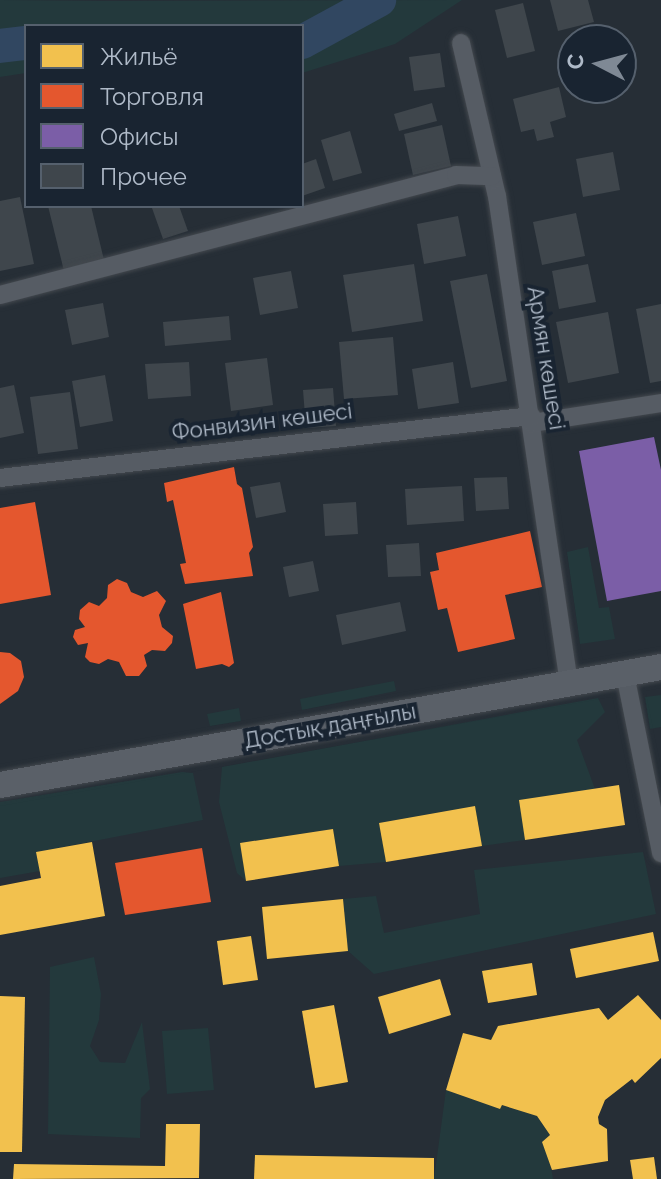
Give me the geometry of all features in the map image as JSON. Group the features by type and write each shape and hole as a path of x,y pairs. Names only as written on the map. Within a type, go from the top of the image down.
{"main road":[{"name":"Достық даңғылы","path":"0,785 661,667"}],"street":[{"name":"Армян көшесі","path":"461,43 492,176 569,683"},
{"path":"0,295 456,175 492,176"},
{"name":"Фонвизин көшесі","path":"0,478 661,403"},
{"path":"625,674 661,853"}],"green space":[{"path":"0,0 462,0 395,44 304,72 304,24 24,24 24,73 0,77"},
{"path":"588,547 599,608 609,607 615,639 580,644 567,552"},
{"path":"394,681 396,691 302,710 300,699"},
{"path":"661,695 661,727 650,729 645,697"},
{"path":"598,698 605,712 577,740 595,789 520,800 525,840 482,846 475,806 379,823 386,862 339,866 333,829 240,843 246,881 237,873 219,802 222,767"},
{"path":"239,708 241,721 210,726 207,714"},
{"path":"182,772 193,773 203,820 37,852 40,871 0,878 0,802"},
{"path":"643,852 656,914 374,974 348,951 343,899 376,896 384,933 480,914 474,870"},
{"path":"94,957 101,994 99,1020 90,1046 100,1062 125,1063 142,1022 150,1089 141,1098 140,1138 48,1134 50,967"},
{"path":"208,1028 214,1090 167,1094 162,1031"},
{"path":"446,1090 500,1109 502,1105 537,1116 550,1135 542,1142 548,1151 553,1179 434,1179"}],"building: Жильё":[{"path":"619,785 625,825 525,840 519,800"},
{"path":"475,806 482,846 386,862 379,823"},
{"path":"333,829 339,866 246,881 240,843"},
{"path":"92,842 105,916 0,935 0,886 41,878 36,852"},
{"path":"343,899 348,951 267,959 262,907"},
{"path":"653,932 659,961 576,978 570,949"},
{"path":"251,936 258,980 223,985 217,941"},
{"path":"532,963 537,995 488,1003 482,971"},
{"path":"440,979 451,1015 389,1034 378,997"},
{"path":"638,995 661,1020 661,1058 635,1083 632,1079 605,1100 598,1117 599,1124 607,1129 608,1161 552,1170 542,1142 550,1135 537,1116 502,1105 500,1109 446,1090 463,1033 491,1040 498,1026 599,1008 608,1020"},
{"path":"0,996 25,997 22,1152 0,1152"},
{"path":"334,1005 348,1082 315,1088 302,1011"},
{"path":"166,1124 200,1124 199,1178 13,1179 14,1164 165,1166"},
{"path":"255,1155 434,1158 434,1179 254,1179"},
{"path":"654,1157 657,1179 633,1179 630,1160"}],"building: Торговля":[{"path":"234,467 237,484 242,488 253,547 249,553 253,576 185,584 180,564 186,563 173,500 167,502 164,483"},
{"path":"35,502 51,595 0,604 0,508"},
{"path":"530,531 542,587 505,595 515,639 458,652 447,608 438,610 430,572 439,570 436,553"},
{"path":"117,579 127,583 131,592 143,597 157,591 166,601 159,615 162,627 173,636 172,643 165,651 152,650 144,655 147,666 139,676 126,676 119,662 108,659 99,664 90,662 85,657 88,643 78,645 73,637 75,630 85,627 79,619 80,610 89,602 99,606 107,598 108,585"},
{"path":"221,592 234,663 229,667 222,664 196,669 183,604"},
{"path":"0,652 10,653 21,661 24,677 18,691 0,704"},
{"path":"202,848 211,902 125,915 115,863"}],"building: Офисы":[{"path":"654,437 661,470 661,591 607,601 579,451"}],"building: Прочее":[{"path":"550,0 588,0 594,22 557,24 557,27"},
{"path":"523,3 535,51 507,58 495,10"},
{"path":"440,53 445,87 414,91 409,57"},
{"path":"557,88 557,104 563,104 566,117 550,122 554,137 537,141 534,129 521,132 513,99"},
{"path":"432,103 437,121 399,131 394,114"},
{"path":"442,125 451,166 413,175 404,134"},
{"path":"350,131 362,173 333,181 321,140"},
{"path":"613,152 620,190 583,197 576,159"},
{"path":"316,159 325,188 304,195 304,163"},
{"path":"20,197 34,264 0,271 0,201"},
{"path":"48,208 91,208 104,260 64,271"},
{"path":"152,208 180,208 188,231 163,239"},
{"path":"576,213 585,256 542,265 533,222"},
{"path":"458,216 466,256 424,264 417,224"},
{"path":"414,264 423,321 352,332 343,275"},
{"path":"588,264 596,302 559,309 552,271"},
{"path":"291,271 298,308 260,315 253,278"},
{"path":"487,274 507,381 471,388 450,281"},
{"path":"103,303 109,337 72,345 65,310"},
{"path":"661,304 661,381 650,383 636,309"},
{"path":"608,312 619,373 568,383 556,322"},
{"path":"229,316 231,340 165,346 163,322"},
{"path":"393,337 398,395 344,399 339,342"},
{"path":"267,358 273,405 231,411 225,363"},
{"path":"189,362 191,396 148,399 145,364"},
{"path":"453,362 459,403 418,409 412,369"},
{"path":"105,375 113,421 80,427 72,381"},
{"path":"14,385 24,433 0,438 0,388"},
{"path":"333,388 336,426 306,428 303,390"},
{"path":"70,392 78,449 38,454 30,397"},
{"path":"507,477 509,509 476,511 474,478"},
{"path":"280,482 286,512 256,518 250,487"},
{"path":"462,486 464,521 407,525 405,489"},
{"path":"356,502 358,534 325,536 323,504"},
{"path":"419,543 421,576 388,577 386,545"},
{"path":"313,561 319,591 289,597 283,567"},
{"path":"400,602 406,631 342,645 336,615"}],"waterway":[{"path":"304,41 379,0"},
{"path":"0,46 24,43"}]}
